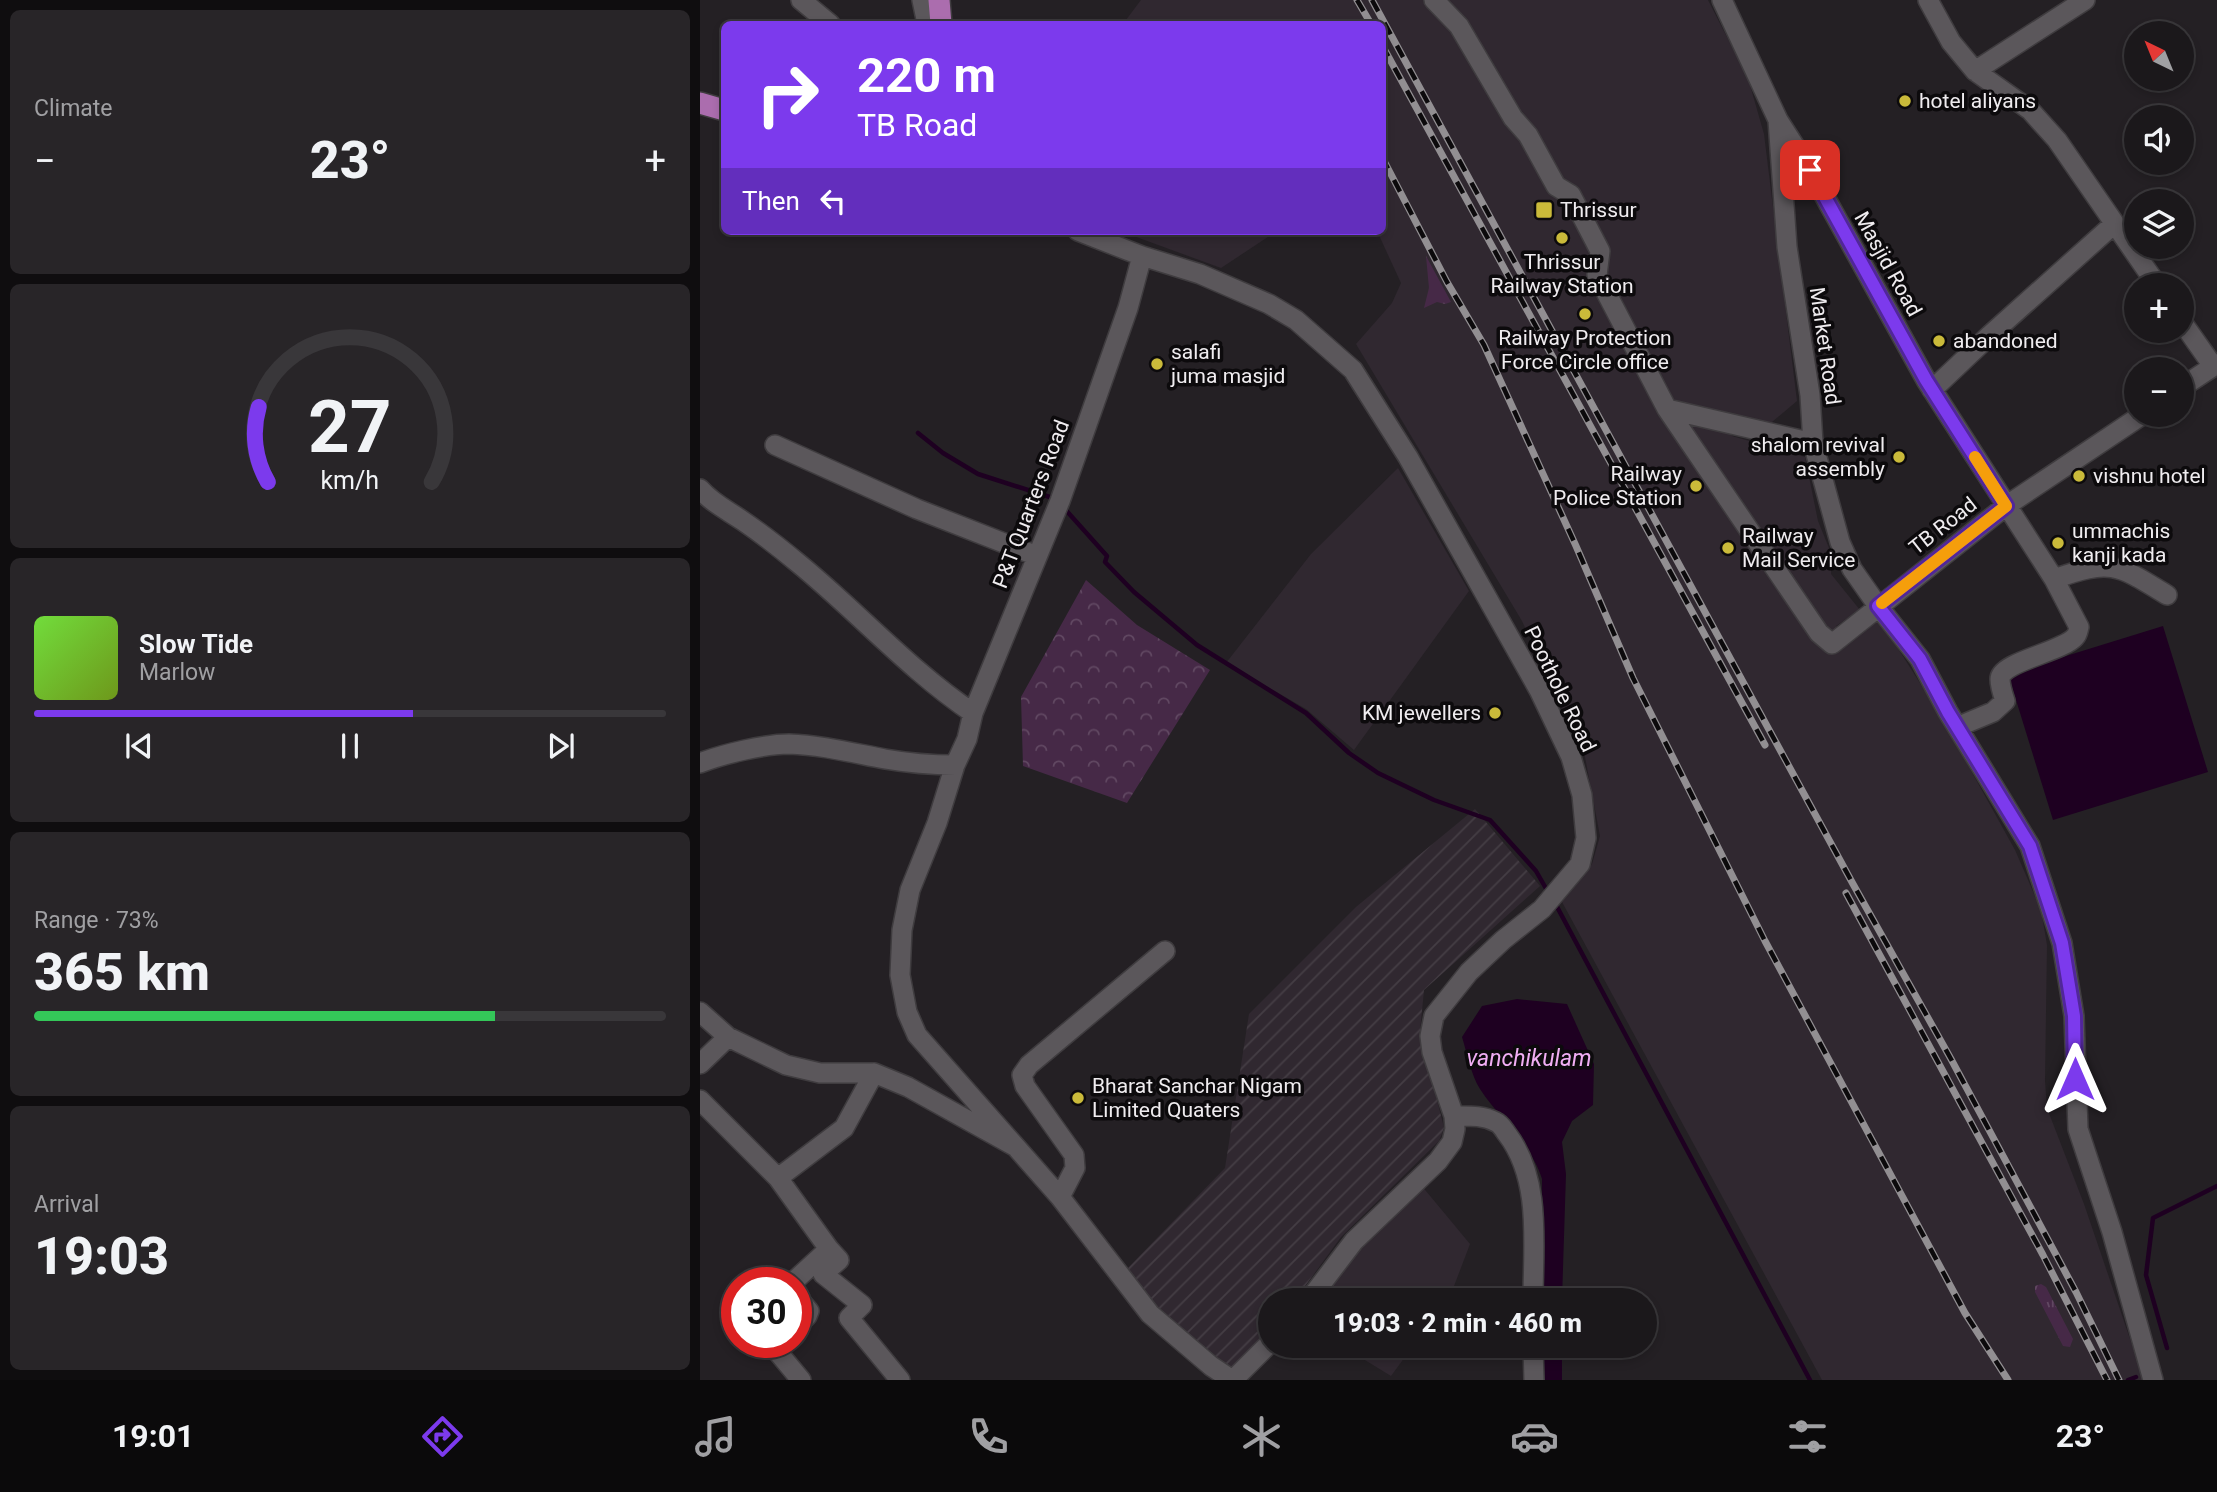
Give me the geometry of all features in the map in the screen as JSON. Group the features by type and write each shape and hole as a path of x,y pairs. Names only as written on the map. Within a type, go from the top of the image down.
{"main road":[{"path":"939,0 940,21"},
{"path":"700,103 721,109"}],"street":[{"path":"800,0 827,21"},
{"path":"922,0 926,21"},
{"path":"1434,0 1459,26 1513,118 1528,135 1556,186 1571,195 1600,251 1597,275 1667,409 1814,443"},
{"name":"Masjid Road","path":"1722,0 1778,120 1810,170 1933,390 2054,579 2080,627 2075,637 2050,652 2007,667 2000,679 2005,701 2000,708 1958,727"},
{"path":"1928,0 1951,42 1975,71 2030,110 2057,140 2149,273"},
{"path":"1975,71 2085,0"},
{"name":"Market Road","path":"1778,120 1787,247 1814,443 1840,542 1852,569 1920,659 2030,846 2062,943 2074,1016 2078,1129 2112,1232 2153,1380"},
{"path":"1933,390 2114,224"},
{"name":"Poothole Road","path":"1088,235 1142,256 1200,274 1269,304 1296,320 1353,370 1408,457 1539,690 1570,757 1582,795 1586,838 1580,864 1552,898 1469,972 1434,1016 1430,1036 1432,1052 1454,1116 1452,1142 1447,1151 1354,1241 1318,1288"},
{"name":"P&T Quarters Road","path":"1142,256 1128,308 1059,504 973,713 967,739 910,890 902,930 900,975 907,1012 917,1035 1060,1197 1150,1314 1211,1366 1232,1380"},
{"path":"2194,337 2215,365 2194,379"},
{"name":"TB Road","path":"1667,409 1819,633 1832,644 2006,506 2124,427"},
{"path":"1775,434 1811,411"},
{"path":"775,445 917,509 1037,556"},
{"path":"700,489 715,504 749,525 801,566 897,654 946,695 973,713"},
{"path":"2054,579 2081,570 2107,566 2128,570 2167,595"},
{"path":"700,763 720,756 787,744 834,748 912,763 955,765"},
{"path":"1060,1197 1075,1168 1074,1155 1025,1086 1022,1075 1029,1065 1165,951"},
{"path":"700,1012 728,1037 786,1065 820,1073 874,1073 908,1087 1016,1147"},
{"path":"700,1064 728,1037"},
{"path":"778,1178 844,1128 874,1073"},
{"path":"700,1100 778,1178 828,1249 839,1260 823,1273 862,1305 849,1318 900,1380"},
{"path":"1454,1116 1480,1116 1498,1122 1513,1142 1523,1164 1532,1196 1533,1288"},
{"path":"809,1267 828,1249"},
{"path":"1232,1380 1258,1355"},
{"path":"783,1358 801,1380"},
{"path":"1533,1358 1534,1380"}],"shaded area":[{"name":"Thrissur Railway Station","path":"1141,0 1708,0 1748,78 1764,134 1797,401 1766,427 1722,416 1732,436 1805,457 1818,521 1831,553 1831,574 1860,610 1836,626 1848,641 1878,617 1939,713 2015,850 2041,910 2047,945 2047,1108 2084,1204 2144,1380 1822,1380 1562,902 1592,864 1600,836 1585,757 1522,621 1356,344 1392,303 1401,283 1379,235 1386,235 1386,21 1125,21"},
{"path":"1131,235 1271,235 1221,268"},
{"path":"1398,468 1469,591 1354,750 1306,709 1226,663 1311,554"},
{"path":"1475,809 1540,886 1424,990 1420,1031 1444,1128 1439,1141 1341,1237 1304,1288 1258,1288 1258,1348 1235,1376 1156,1315 1126,1270 1225,1168 1249,1014 1356,907"},
{"path":"1421,1185 1470,1244 1453,1288 1328,1288 1356,1248"},
{"path":"1362,1358 1404,1358 1391,1376"}],"green space":[{"path":"1426,256 1451,302 1437,302 1424,308 1429,288"},
{"path":"1086,580 1137,625 1210,670 1127,803 1023,766 1021,697"},
{"path":"2041,1284 2046,1287 2073,1339 2070,1347 2063,1346 2035,1292 2035,1286"}],"water":[{"path":"2163,626 2208,772 2053,820 2008,674"},
{"name":"vanchikulam","path":"1517,999 1567,1004 1594,1064 1593,1105 1572,1121 1562,1142 1566,1174 1562,1288 1541,1288 1542,1179 1537,1166 1523,1143 1480,1089 1462,1037 1482,1006"},
{"path":"1540,1358 1562,1358 1562,1380 1540,1380"}],"waterway":[{"path":"918,433 943,453 978,474 1056,499"},
{"path":"1064,508 1107,556 1105,562 1134,592 1197,645 1306,713 1349,753 1378,773 1434,800 1490,820 1536,871 1548,892"},
{"path":"1555,903 1810,1380"},
{"path":"2167,1348 2146,1275 2153,1218 2217,1186"},
{"path":"2128,1380 2136,1377"}],"railway":[{"path":"1357,0 1369,21"},
{"path":"1372,0 1383,21"},
{"path":"1386,26 1951,1059 2076,1292 2119,1380"},
{"path":"1386,52 1765,745"},
{"path":"1386,165 1447,282 1484,345 1633,678 1765,941 1965,1313 2008,1380"},
{"path":"1846,893 2043,1255 2107,1380"}],"slow traffic":[{"path":"1882,603 2006,506 1975,457"}],"place":[{"name":"hotel aliyans","path":"1905,101"},
{"name":"Thrissur","path":"1544,210"},
{"name":"Thrissur Railway Station","path":"1562,238"},
{"name":"Railway Protection Force Circle office","path":"1585,314"},
{"name":"abandoned","path":"1939,341"},
{"name":"salafi juma masjid","path":"1157,364"},
{"name":"shalom revival assembly","path":"1899,457"},
{"name":"vishnu hotel","path":"2079,476"},
{"name":"Railway Police Station","path":"1696,486"},
{"name":"ummachis kanji kada","path":"2058,543"},
{"name":"Railway Mail Service","path":"1728,548"},
{"name":"KM jewellers","path":"1495,713"},
{"name":"Bharat Sanchar Nigam Limited Quaters","path":"1078,1098"}],"route":[{"path":"1810,170 1926,380 2006,506 1878,606 1920,659 1948,712 2030,846 2062,943 2074,1016 2075,1079"}]}
